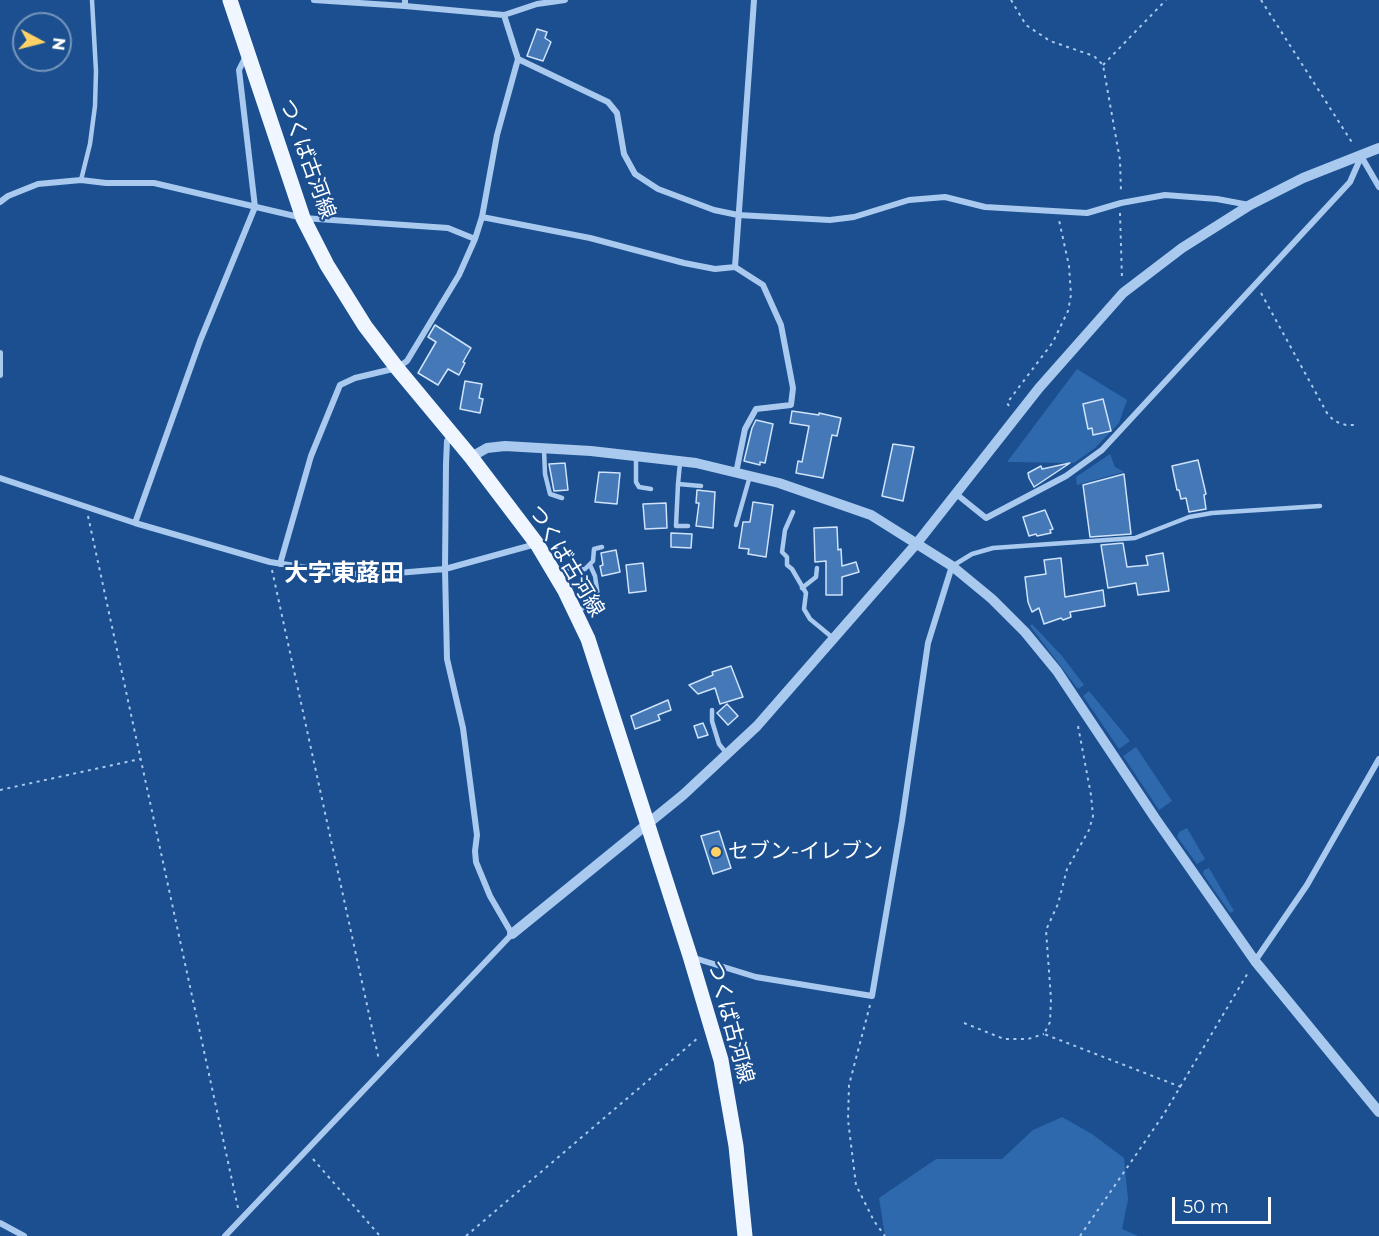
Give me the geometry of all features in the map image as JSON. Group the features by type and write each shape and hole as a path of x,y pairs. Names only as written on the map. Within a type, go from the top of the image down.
{"main road":[{"name":"つくば古河線","path":"230,0 303,218 327,265 365,326 453,434 537,544 588,639 721,1060 736,1146 745,1236"}],"street":[{"path":"314,0 405,3 504,15 532,3 566,0"},
{"path":"735,267 754,0"},
{"path":"280,564 310,456 340,385 356,378 397,368 407,361 459,275 475,239 482,217 497,135 518,59 504,15"},
{"path":"135,523 200,341 255,207 239,70 248,54"},
{"path":"518,59 608,102 618,113 624,154 635,174 658,189 714,210 738,215 830,220 854,217 909,200 945,197 985,207 1087,213 1120,203 1165,195 1217,199 1250,205"},
{"path":"225,1236 512,934 683,795 757,726 917,543 1017,416 1123,292 1182,248 1250,205 1303,178 1379,148"},
{"path":"1361,156 1379,187"},
{"path":"955,493 986,518 1066,476 1102,450 1350,182 1361,156"},
{"path":"0,202 8,196 38,184 81,180 106,183 154,183 303,218 448,228 475,239"},
{"path":"482,217 590,238 684,263 715,268 735,267 763,285 782,325 793,388 791,405 756,408 745,429 736,473"},
{"path":"0,353 0,375"},
{"path":"453,434 447,441 446,464 447,659 463,728 477,835 476,862 490,896 512,934"},
{"path":"471,457 493,446 544,447 680,461 750,476 829,499 871,516 952,566 992,599 1025,632 1058,671 1155,818 1255,961 1379,1112"},
{"path":"0,478 135,523 270,562 354,575 445,568 537,544"},
{"path":"690,956 756,977 872,996 902,821 928,643 952,566"},
{"path":"1255,961 1307,885 1379,759"},
{"path":"0,1223 24,1236"}],"lane":[{"path":"81,180 90,144 95,106 96,71 92,0"},
{"path":"544,447 545,474 550,494 562,498"},
{"path":"636,456 636,482 639,487 651,489"},
{"path":"680,461 676,526 688,526"},
{"path":"736,525 750,476"},
{"path":"678,484 701,486"},
{"path":"952,566 972,554 993,548 1135,538 1189,517 1212,513 1320,506"},
{"path":"793,512 785,530 783,552 787,557 787,565 792,569 806,593 804,609 810,619 833,639"},
{"path":"555,575 565,569 572,567 580,570 590,565 593,561 594,549 602,547"},
{"path":"576,613 595,601 598,596 595,576 590,565"},
{"path":"802,588 816,577 817,568"},
{"path":"712,710 711,722 719,744 727,754"}],"path":[{"path":"1011,0 1026,25 1050,41 1094,56 1103,64 1120,160 1120,246 1123,292"},
{"path":"1103,64 1166,0"},
{"path":"1261,0 1361,156"},
{"path":"1017,416 1006,403 1053,342 1068,311 1071,296 1063,231 1057,211"},
{"path":"1255,283 1327,412 1334,421 1355,425"},
{"path":"86,507 240,1218"},
{"path":"270,562 381,1070"},
{"path":"1044,1034 1050,1022 1051,999 1046,930 1058,904 1067,869 1089,830 1092,816 1088,774 1077,722"},
{"path":"0,790 140,759"},
{"path":"1080,1236 1181,1088 1255,961"},
{"path":"872,996 849,1085 848,1120 856,1185 874,1221 885,1236"},
{"path":"964,1023 1004,1039 1028,1039 1044,1034 1181,1088"},
{"path":"466,1236 711,1026"},
{"path":"305,1150 380,1236"}],"shaded area":[{"path":"1077,369 1127,400 1119,423 1095,448 1074,463 1007,462"},
{"path":"1110,454 1115,467 1124,472 1077,485 1076,477"},
{"path":"1032,624 1062,656 1084,685 1078,689 1030,626"},
{"path":"1089,691 1130,741 1119,749 1083,696"},
{"path":"1136,747 1172,801 1159,810 1123,756"},
{"path":"1187,828 1205,859 1197,864 1177,837 1179,832"},
{"path":"1209,868 1234,911 1230,913 1203,874 1204,870"},
{"path":"1062,1117 1092,1134 1124,1158 1128,1200 1122,1229 1138,1236 885,1236 879,1198 936,1159 1002,1159 1033,1130"}],"building":[{"path":"537,29 547,32 545,38 551,42 543,61 527,56"},
{"path":"435,325 471,348 459,375 448,369 438,385 418,373 436,342 428,337"},
{"path":"465,381 482,384 479,398 483,399 480,413 460,409"},
{"path":"1103,399 1111,431 1093,435 1092,428 1088,429 1083,404"},
{"path":"792,411 819,415 819,413 841,418 837,436 832,435 823,478 796,473 798,461 802,462 809,426 790,423"},
{"path":"756,420 773,424 765,463 760,462 760,465 744,461"},
{"path":"893,444 914,447 903,501 882,496"},
{"path":"1198,460 1206,494 1204,495 1206,509 1189,512 1186,498 1181,499 1179,490 1177,490 1172,466"},
{"path":"565,463 568,490 554,491 549,464"},
{"path":"1070,463 1034,487 1029,478 1028,473 1041,466 1042,469"},
{"path":"599,472 620,473 617,504 595,502"},
{"path":"1124,474 1131,534 1090,537 1083,485"},
{"path":"697,490 715,492 713,528 696,526 699,503 696,503"},
{"path":"753,502 773,505 766,557 748,554 749,549 739,548 743,522 750,522"},
{"path":"666,503 667,528 645,529 643,504"},
{"path":"1045,510 1053,529 1050,530 1051,533 1029,536 1023,517"},
{"path":"837,527 838,550 841,549 842,566 856,562 859,572 842,577 842,595 826,595 826,561 815,562 814,528"},
{"path":"671,533 692,534 691,548 671,547"},
{"path":"1123,543 1127,567 1148,565 1146,556 1163,553 1169,591 1138,595 1136,583 1108,588 1101,545"},
{"path":"616,550 620,572 602,576 601,553"},
{"path":"1061,558 1065,597 1103,590 1105,606 1070,612 1071,617 1044,624 1039,608 1032,612 1028,602 1025,577 1046,574 1044,560"},
{"path":"643,563 646,591 629,593 626,565"},
{"path":"731,666 743,697 720,704 715,688 698,694 689,685 713,675 712,672"},
{"path":"668,700 671,710 658,715 660,720 635,729 631,716"},
{"path":"727,704 738,716 728,725 717,713"},
{"path":"703,723 708,735 698,738 694,726"},
{"name":"セブン-イレブン","path":"719,831 731,868 713,874 701,836"}],"place":[{"name":"セブン-イレブン","path":"716,852"}],"district":[{"name":"大字東蕗田","path":"344,574"}]}
